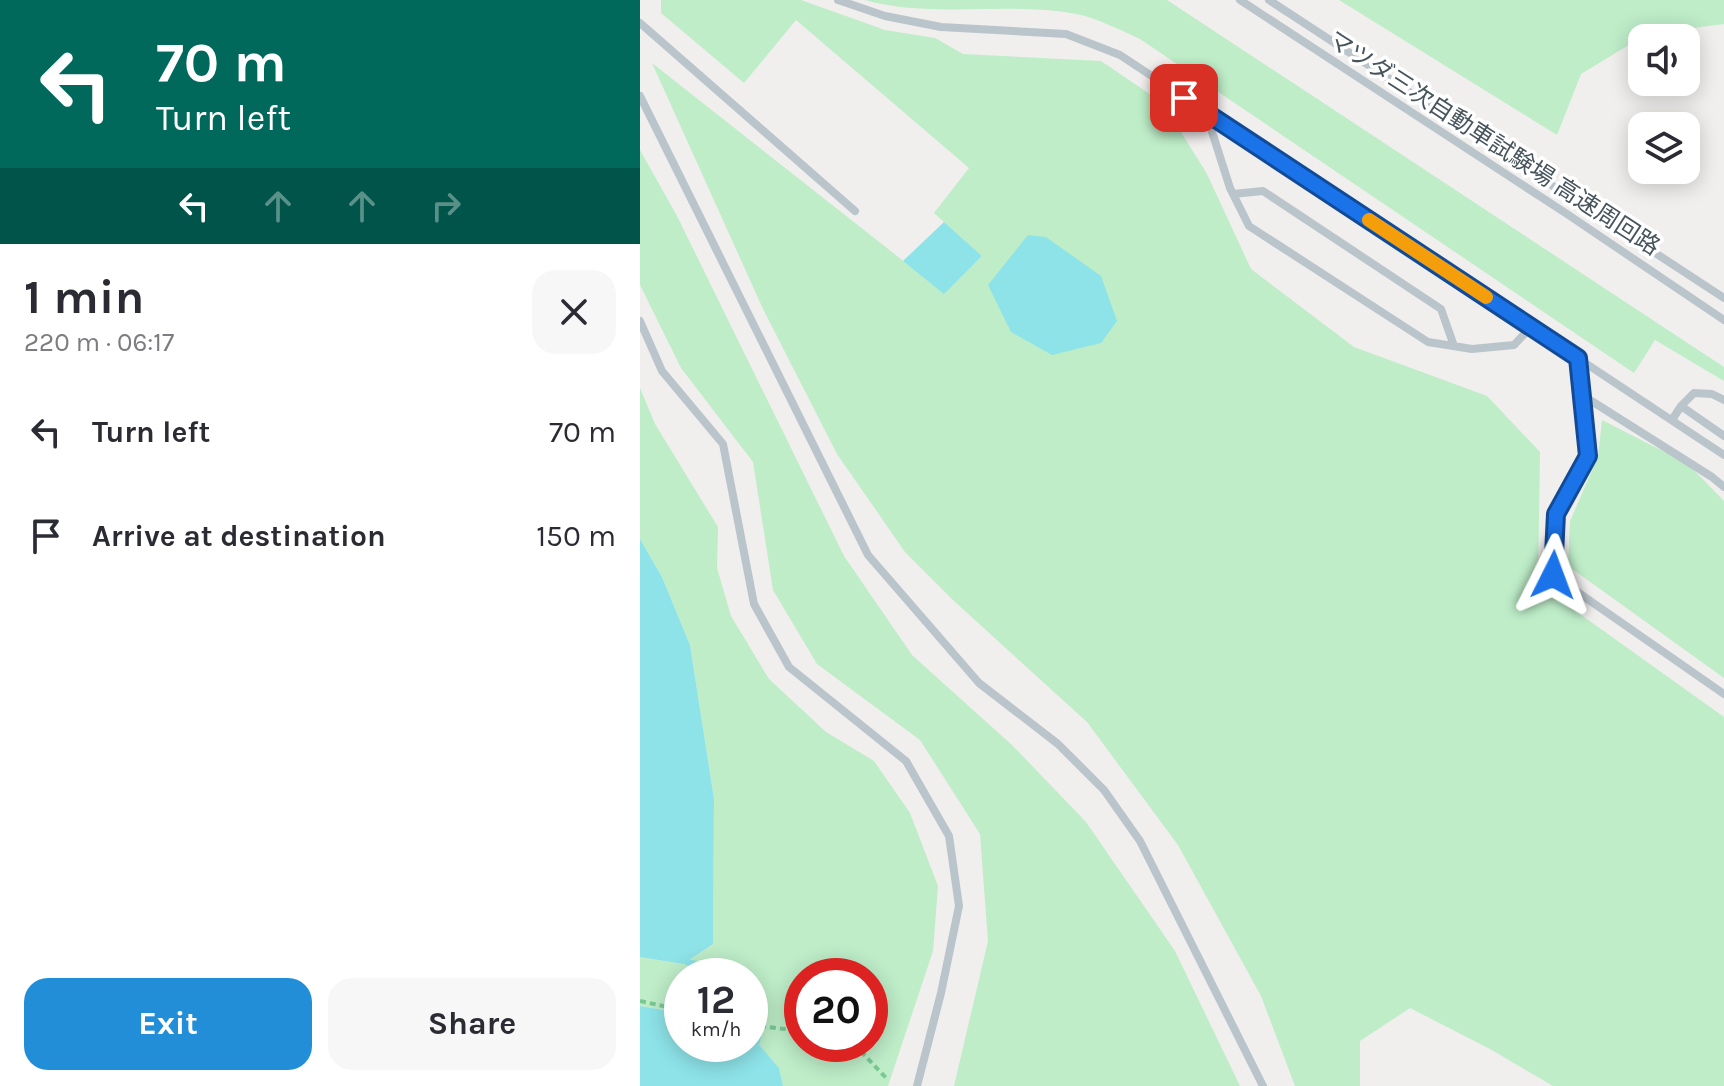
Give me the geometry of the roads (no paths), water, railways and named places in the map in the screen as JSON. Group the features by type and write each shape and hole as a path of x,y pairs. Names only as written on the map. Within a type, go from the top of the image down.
{"lane":[{"path":"838,0 885,16 941,27 1066,34 1120,55 1724,455"},
{"name":"マツダ三次自動車試験場 高速周回路","path":"1240,0 1724,320"},
{"path":"1269,0 1724,298"},
{"path":"640,23 855,211"},
{"path":"640,96 868,555 979,683 1058,744 1104,790 1140,841 1263,1086"},
{"path":"1205,112 1233,194 1249,226 1428,342 1472,349 1514,345 1531,327"},
{"path":"1233,194 1263,191 1441,309 1454,346"},
{"path":"640,321 662,371 723,444 754,604 789,667 906,761 949,836 959,906 917,1086"},
{"path":"1578,358 1588,456 1556,514 1553,575 1724,694"},
{"path":"1672,420 1694,393 1712,394 1724,400"},
{"path":"1582,395 1723,485"},
{"path":"1681,406 1724,436"}],"water":[{"path":"944,222 982,256 944,294 903,261"},
{"path":"1028,235 1046,237 1101,276 1117,321 1101,343 1052,355 1011,332 988,285"},
{"path":"640,539 662,577 690,645 714,799 713,944 692,958 664,958 664,961 640,957"},
{"path":"640,1006 664,1010 664,1062 768,1062 768,1055 779,1068 783,1086 640,1086"}]}
